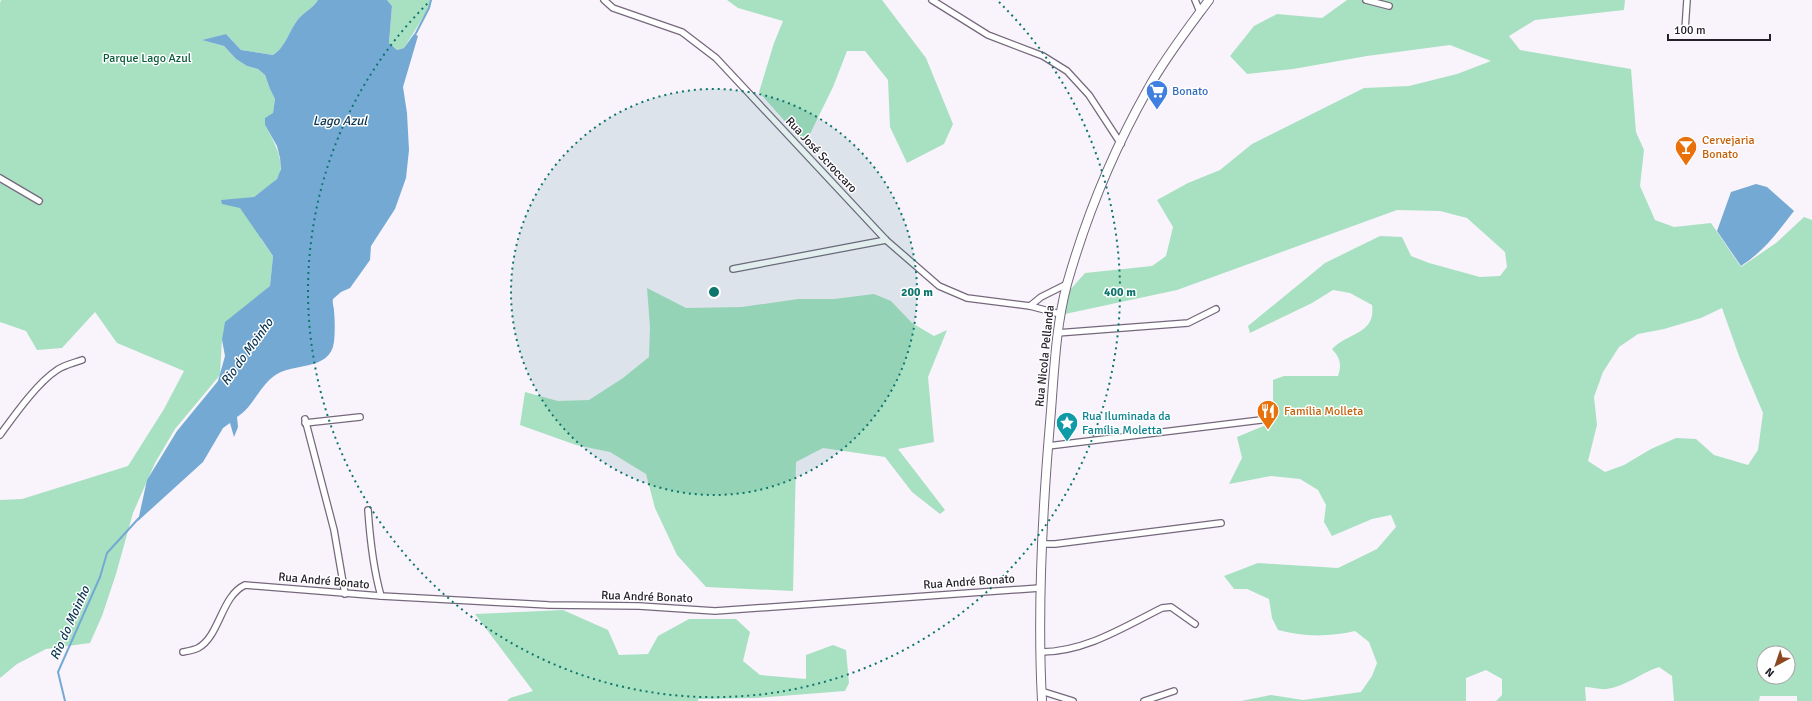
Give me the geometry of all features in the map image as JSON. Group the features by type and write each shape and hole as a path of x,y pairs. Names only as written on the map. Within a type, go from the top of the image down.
{"main road":[{"name":"Rua Nicola Pellanda","path":"1042,701 1040,588 1041,544 1057,333 1067,284 1085,227 1121,144 1148,88 1208,0"}],"street":[{"name":"Rua José Scroccaro","path":"604,0 613,8 682,32 716,58 886,240 939,286 968,298 1030,306 1060,314"},
{"path":"932,0 988,35 1043,56 1067,71 1089,95 1121,144"},
{"path":"1195,0 1200,12"},
{"path":"1366,0 1389,6"},
{"path":"1685,30 1687,0"},
{"path":"0,178 39,201"},
{"path":"733,269 886,240"},
{"path":"1030,306 1041,297 1067,284"},
{"path":"1057,333 1188,323 1216,309"},
{"path":"0,435 27,401 51,375 57,370 82,360"},
{"path":"345,594 334,530 305,421 360,417"},
{"path":"1048,446 1269,419"},
{"path":"368,510 371,546 376,579 381,596"},
{"path":"1041,544 1056,544 1221,523"},
{"name":"Rua André Bonato","path":"183,652 198,649 206,642 235,591 245,586 345,594 549,605 639,606 715,610 1040,588"},
{"path":"1041,652 1056,652 1076,648 1105,637 1162,608 1171,607 1195,624"},
{"path":"1041,691 1073,701"},
{"path":"1144,701 1174,691"}],"green space":[{"name":"Parque Lago Azul","path":"1,0 318,0 300,17 282,47 273,55 241,50 226,34 203,40 224,46 236,59 247,66 258,69 265,75 275,99 273,113 265,125 278,152 281,167 280,174 274,182 254,197 261,239 273,256 270,286 222,340 220,375 175,429 155,463 133,513 116,574 102,616 90,643 46,649 17,664 0,678 0,500 22,499 128,466 164,409 184,371 117,343 95,312 62,348 37,350 26,331 0,322"},
{"path":"387,0 431,0 429,8 404,48 397,50 389,43 392,6"},
{"path":"727,0 882,0 926,58 953,124 944,144 907,163 890,127 888,80 865,51 847,51 833,87 805,144 759,92 774,43 783,21 738,8"},
{"path":"1347,0 1625,0 1624,10 1535,20 1509,36 1520,50 1631,69 1636,132 1644,150 1640,186 1655,220 1674,227 1711,223 1741,267 1776,243 1804,217 1812,220 1812,701 1797,701 1797,696 1760,696 1759,701 1674,701 1672,676 1659,667 1614,687 1604,689 1585,687 1586,701 1496,701 1502,695 1502,679 1486,670 1466,678 1466,701 1241,701 1271,695 1303,700 1361,692 1372,676 1377,663 1369,642 1355,631 1336,634 1306,635 1278,630 1272,618 1269,599 1247,589 1234,589 1224,576 1258,563 1338,568 1377,549 1396,527 1391,515 1372,519 1332,536 1324,522 1326,505 1318,490 1300,479 1271,476 1229,484 1242,458 1237,437 1273,422 1273,380 1284,376 1338,376 1340,361 1332,349 1339,343 1360,332 1366,327 1370,322 1372,315 1372,305 1350,293 1333,290 1312,303 1250,333 1248,326 1325,263 1380,236 1402,237 1411,256 1429,263 1480,277 1500,276 1507,267 1505,252 1467,218 1440,211 1397,210 1177,290 1065,314 1070,290 1085,273 1152,266 1166,256 1173,227 1157,200 1188,183 1220,170 1252,144 1364,88 1409,86 1457,74 1491,61 1450,45 1367,56 1293,69 1247,74 1230,56 1254,26 1277,14 1322,18","holes":["1722,308 1739,356 1763,413 1758,450 1748,465 1714,455 1696,439 1676,438 1651,449 1624,465 1605,472 1588,461 1597,425 1594,397 1603,372 1619,347 1638,334 1664,329 1701,318"]},
{"path":"647,288 686,308 742,307 798,299 834,299 874,294 891,301 912,323 934,336 947,330 928,377 934,442 898,449 945,510 940,514 912,492 885,457 823,448 796,462 793,591 706,587 677,555 655,508 646,474 610,452 576,445 520,425 525,392 558,401 589,400 623,378 649,357 650,327"},
{"path":"563,610 608,630 619,655 648,654 658,636 689,619 736,619 750,632 743,661 760,675 806,679 806,655 833,645 846,650 849,683 845,691 756,698 698,699 698,701 507,701 510,698 533,691 475,614"}],"water":[{"name":"Lago Azul","path":"318,0 387,0 392,6 389,43 397,50 404,48 414,34 418,36 403,87 407,113 409,150 406,178 395,209 371,246 370,260 350,288 341,292 333,299 335,334 331,352 318,362 290,369 274,376 264,386 243,413 237,417 238,427 234,437 230,423 223,428 203,462 138,521 147,480 177,431 218,381 225,356 222,340 225,322 270,286 273,256 240,208 222,204 221,200 254,197 277,179 281,169 280,158 277,146 265,125 265,118 273,113 275,99 265,75 258,69 247,66 236,59 224,46 202,40 226,34 241,50 273,55 282,47 300,17"},
{"path":"1756,184 1767,187 1794,211 1763,248 1741,266 1717,231 1731,192"}],"waterway":[{"name":"Rio do Moinho","path":"415,35 429,8 431,0"},
{"name":"Rio do Moinho","path":"65,701 58,672 100,577 107,553 139,518"}],"place":[{"name":"Bonato","path":"1157,110"},
{"name":"Cervejaria Bonato","path":"1686,166"},
{"name":"Família Molleta","path":"1268,430"},
{"name":"Rua Iluminada da Família Moletta","path":"1067,442"}]}
